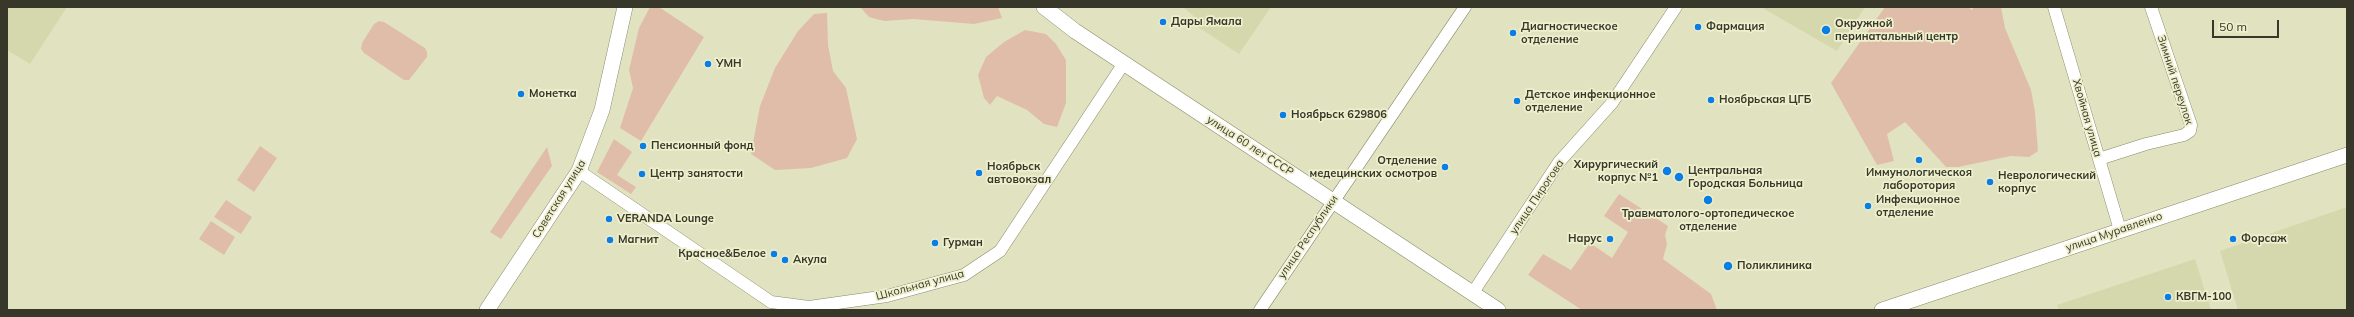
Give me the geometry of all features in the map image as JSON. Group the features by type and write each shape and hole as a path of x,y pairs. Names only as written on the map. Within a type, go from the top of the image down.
{"main road":[{"name":"Советская улица","path":"487,310 579,171 589,149 602,110 625,7"},
{"name":"улица 60 лет СССР","path":"1044,7 1075,31 1124,64 1498,310"},
{"name":"улица Муравленко","path":"1882,310 2347,155"}],"street":[{"name":"улица Республики","path":"1260,310 1332,201 1465,7"},
{"name":"улица Пирогова","path":"1472,294 1559,162 1612,103 1676,7"},
{"name":"Хвойная улица","path":"2054,7 2120,230"},
{"name":"Зимний переулок","path":"2099,159 2190,131 2191,125 2151,7"},
{"name":"Школьная улица","path":"579,171 771,302 809,307 887,296 964,275 1000,251 1124,64"}],"shaded area":[{"path":"7,7 67,7 30,64 7,50"},
{"path":"650,7 659,7 704,37 641,141 620,128 633,88 629,70 639,28"},
{"path":"860,7 998,7 1002,18 974,24 913,19 884,21 869,17"},
{"path":"1183,7 1271,7 1239,54 1198,27 1196,18"},
{"name":"Окружной перинатальный центр","path":"1761,7 1865,7 1837,51"},
{"path":"1885,7 1968,7 1972,10 1974,7 2001,7 2005,28 2031,90 2035,112 2038,151 2029,157 2011,156 1958,167 1946,167 1905,122 1887,134 1894,161 1877,165 1831,83"},
{"path":"827,13 828,45 833,71 846,88 857,139 847,158 811,168 775,170 751,154 760,106 775,68 798,31 814,14"},
{"path":"379,21 384,22 425,48 427,57 409,80 404,80 364,53 361,49 362,43 374,24"},
{"path":"1025,30 1046,34 1056,44 1066,60 1066,103 1057,127 1044,124 1027,110 997,96 990,105 984,98 978,75 986,57 1004,42"},
{"path":"614,139 632,152 617,175 636,187 631,194 597,172"},
{"path":"260,146 277,158 254,192 237,180"},
{"path":"547,147 552,166 501,239 490,232"},
{"path":"1619,194 1668,226 1665,235 1667,244 1663,259 1711,294 1717,310 1582,310 1528,275 1543,254 1571,270 1590,243 1612,258 1628,232 1604,216"},
{"path":"226,200 252,217 241,234 214,217"},
{"path":"2347,207 2347,310 2238,310 2220,251"},
{"path":"211,221 235,237 224,255 199,239"},
{"path":"2195,259 2211,310 2059,310 2057,305"}],"place":[{"name":"Дары Ямала","path":"1163,22"},
{"name":"Фармация","path":"1698,27"},
{"name":"Окружной перинатальный центр","path":"1826,30"},
{"name":"Диагностическое отделение","path":"1513,33"},
{"name":"УМН","path":"708,64"},
{"name":"Монетка","path":"521,94"},
{"name":"Ноябрьская ЦГБ","path":"1711,100"},
{"name":"Детское инфекционное отделение","path":"1517,101"},
{"name":"Ноябрьск 629806","path":"1283,115"},
{"name":"Пенсионный фонд","path":"643,146"},
{"name":"Иммунологическоя лаборотория","path":"1919,160"},
{"name":"Отделение медецинских осмотров","path":"1445,167"},
{"name":"Хирургический корпус №1","path":"1667,171"},
{"name":"Ноябрьск автовокзал","path":"979,173"},
{"name":"Центр занятости","path":"642,174"},
{"name":"Центральная Городская Больница","path":"1679,177"},
{"name":"Неврологический корпус","path":"1990,182"},
{"name":"Травматолого-ортопедическое отделение","path":"1708,200"},
{"name":"Инфекционное отделение","path":"1868,206"},
{"name":"VERANDA Lounge","path":"609,219"},
{"name":"Нарус","path":"1610,239"},
{"name":"Форсаж","path":"2233,239"},
{"name":"Магнит","path":"610,240"},
{"name":"Гурман","path":"935,243"},
{"name":"Красное&Белое","path":"774,254"},
{"name":"Акула","path":"785,260"},
{"name":"Поликлиника","path":"1728,266"},
{"name":"КВГМ-100","path":"2168,297"}]}
